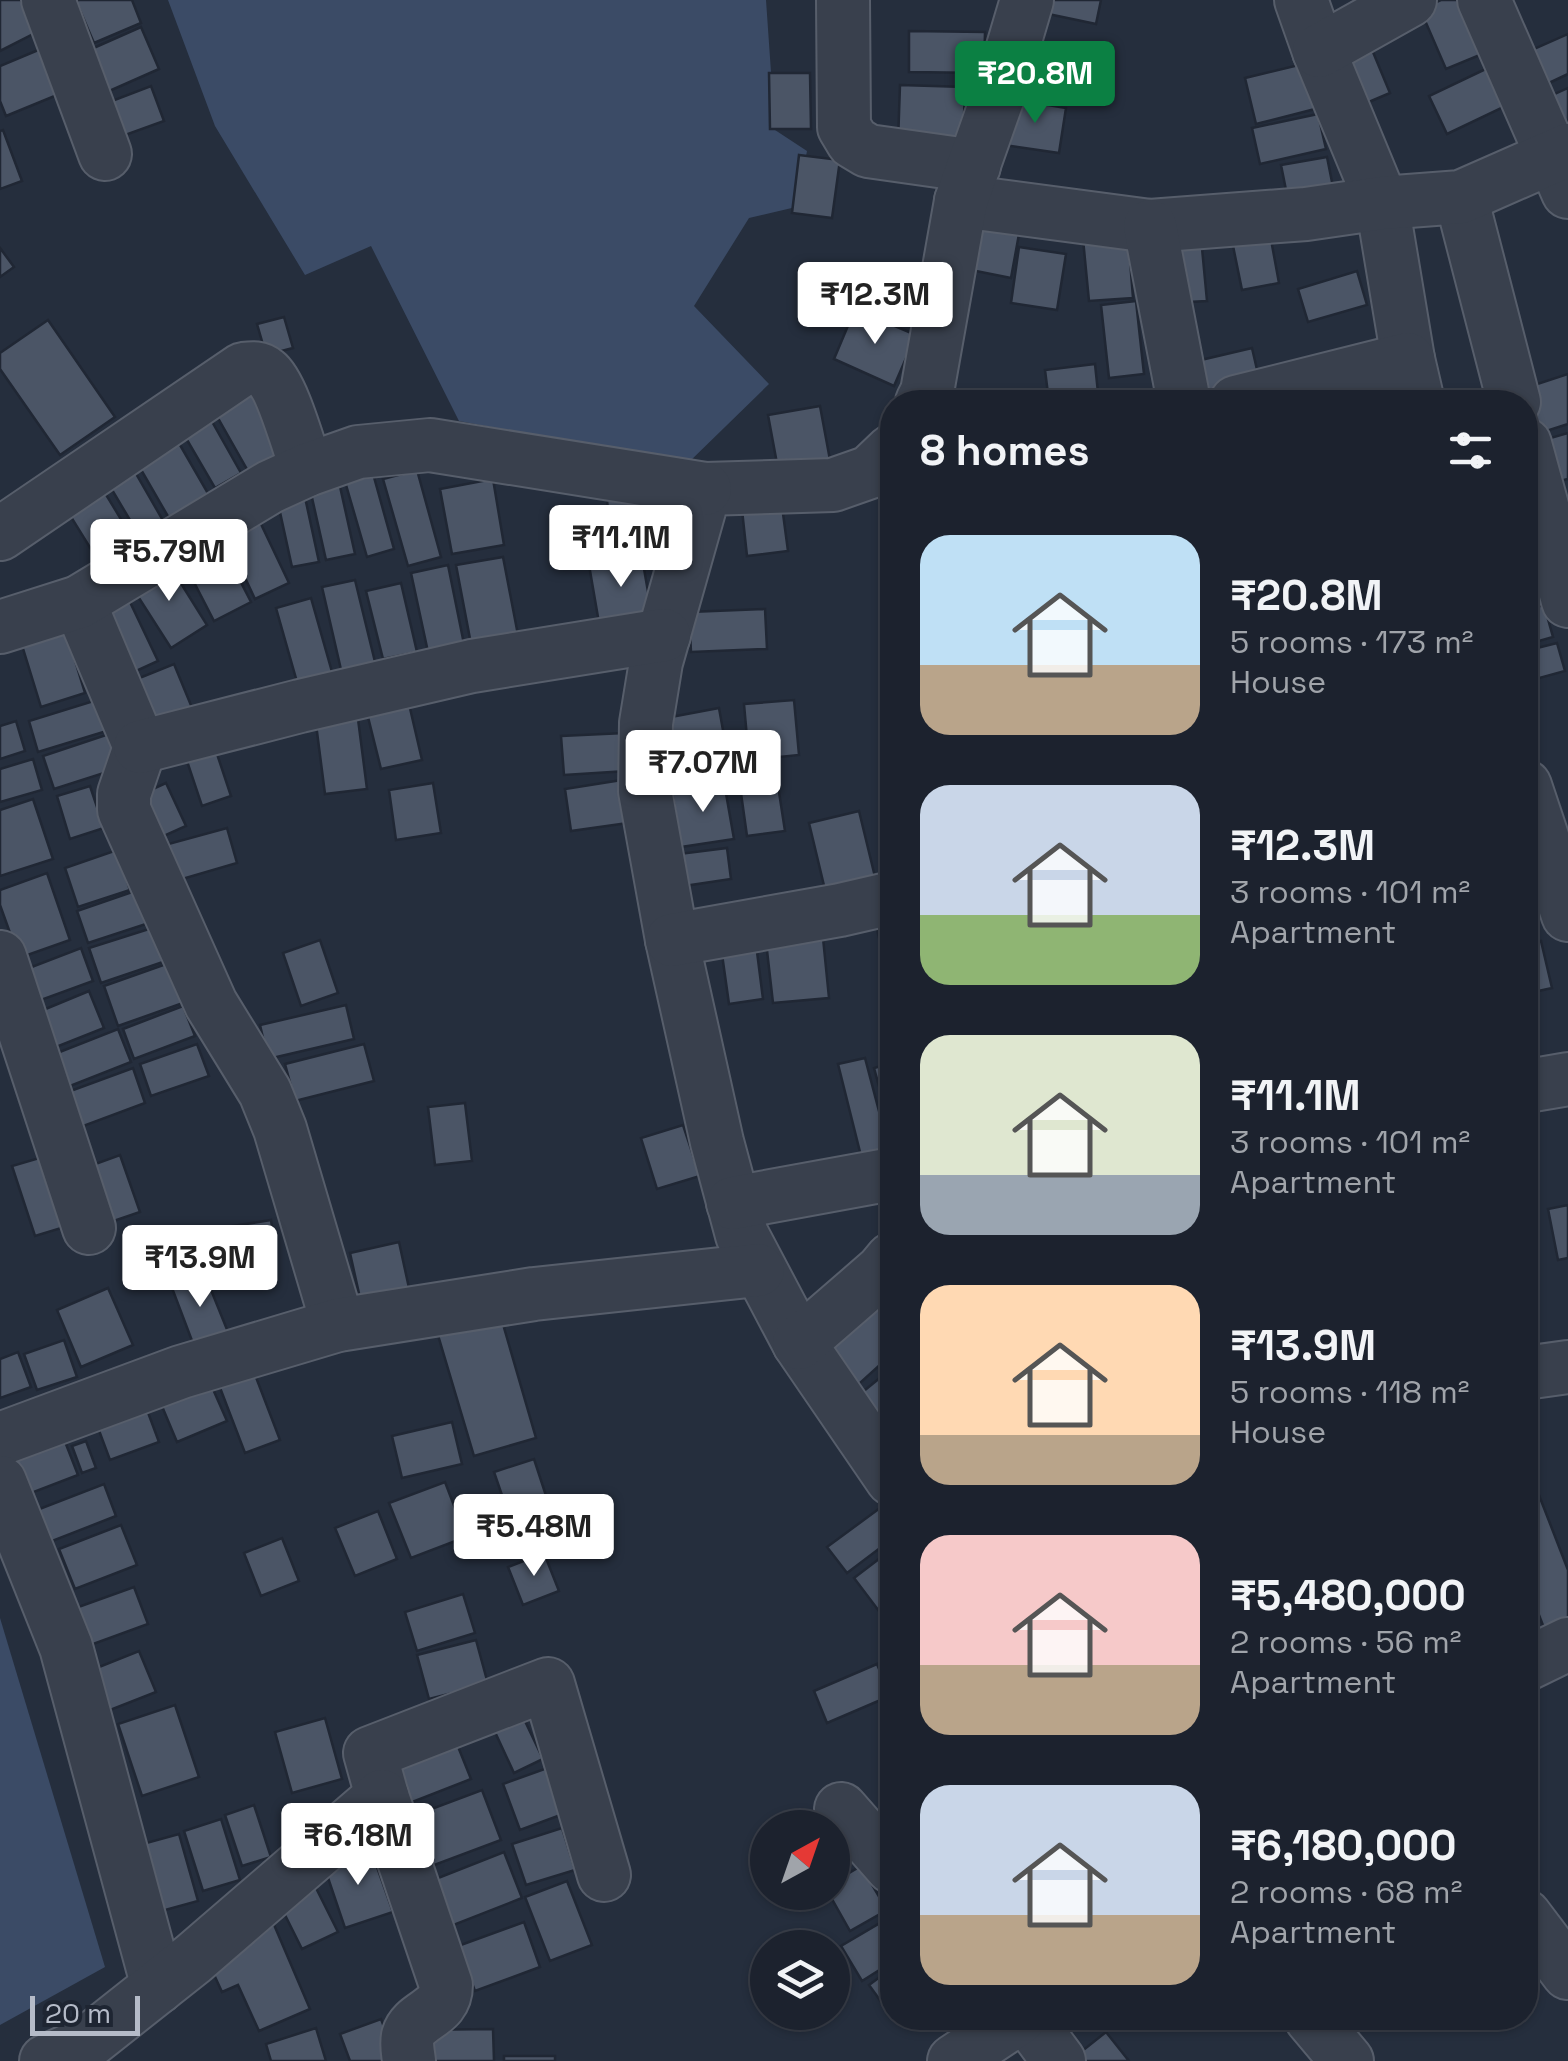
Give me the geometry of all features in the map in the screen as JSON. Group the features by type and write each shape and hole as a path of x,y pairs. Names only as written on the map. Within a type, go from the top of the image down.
{"street":[{"path":"48,0 106,154"},
{"path":"843,0 842,106 844,127 853,142 868,151 968,184 1150,226 1306,214 1461,196 1563,167 1484,0"},
{"path":"927,390 968,184 1027,0"},
{"path":"1301,0 1318,51 1382,203 1413,380 1333,390"},
{"path":"1318,51 1410,0"},
{"path":"1461,196 1511,390"},
{"path":"1150,226 1182,390"},
{"path":"0,534 243,369 256,367 268,374 278,388 307,470"},
{"path":"0,627 79,602 270,486 358,452 430,445 705,489 833,486 870,472 880,462"},
{"path":"705,489 656,662 646,723 645,791 672,940 749,1270 880,1461"},
{"path":"1545,507 1568,602"},
{"path":"79,602 140,747 124,794 124,810 211,1004 266,1092 338,1325"},
{"path":"140,747 472,666 664,635"},
{"path":"1538,826 1567,915 1538,923"},
{"path":"672,940 880,901"},
{"path":"0,958 89,1228"},
{"path":"734,1202 880,1176"},
{"path":"0,1439 181,1372 338,1325 534,1294 749,1270"},
{"path":"799,1343 880,1273"},
{"path":"1538,1371 1568,1367"},
{"path":"0,1482 66,1647 158,1987"},
{"path":"409,2061 409,2032 436,2010 446,1984 370,1753 548,1684 604,1875"},
{"path":"46,2061 87,2044 382,1796"},
{"path":"841,1809 880,1853"},
{"path":"1538,1933 1568,1973"},
{"path":"954,2061 1001,2030"},
{"path":"1037,2030 1059,2061"},
{"path":"1321,2030 1346,2061"}],"water":[{"path":"168,0 766,0 775,130 807,151 796,207 749,218 694,306 769,384 687,464 459,421 371,246 305,275 215,126"},
{"path":"0,1618 105,1967 0,2025"}],"building":[{"path":"0,0 21,0 37,32 0,51"},
{"path":"132,0 141,23 94,43 76,1"},
{"path":"1036,0 1101,0 1096,24 1034,11"},
{"path":"1441,0 1470,0 1492,50 1446,69 1420,9"},
{"path":"141,27 159,69 98,96 80,54"},
{"path":"909,31 985,32 984,73 909,72"},
{"path":"1568,34 1568,74 1532,91 1516,57"},
{"path":"1368,40 1390,93 1350,110 1328,56"},
{"path":"43,48 62,93 6,116 0,101 0,66"},
{"path":"1018,51 1111,65 1105,105 1012,91"},
{"path":"1303,64 1315,109 1256,124 1245,78"},
{"path":"1494,65 1512,103 1447,134 1429,96"},
{"path":"769,73 810,73 811,129 770,129"},
{"path":"900,85 965,87 963,146 898,143"},
{"path":"151,86 164,121 117,138 104,104"},
{"path":"1568,88 1568,133 1541,100"},
{"path":"1012,99 1066,108 1059,153 1004,145"},
{"path":"1318,114 1326,149 1260,164 1252,128"},
{"path":"3,130 22,181 0,189 0,131"},
{"path":"799,155 840,160 832,218 792,213"},
{"path":"1327,157 1334,192 1288,200 1281,165"},
{"path":"975,215 1021,223 1011,278 966,269"},
{"path":"1270,234 1279,283 1242,290 1232,241"},
{"path":"1128,235 1133,298 1089,301 1083,239"},
{"path":"1019,247 1066,254 1057,310 1011,303"},
{"path":"0,248 14,267 0,277"},
{"path":"1202,248 1207,301 1169,303 1158,250"},
{"path":"1357,271 1367,305 1308,322 1298,289"},
{"path":"1136,301 1144,374 1109,378 1101,305"},
{"path":"855,309 916,335 894,386 834,359"},
{"path":"284,317 293,348 266,355 257,324"},
{"path":"48,320 115,417 60,455 0,369 0,353"},
{"path":"1252,348 1261,387 1208,390 1201,360"},
{"path":"1095,364 1098,390 1048,390 1045,370"},
{"path":"1568,374 1568,424 1538,434 1538,390 1519,390"},
{"path":"250,391 283,451 248,471 214,411"},
{"path":"820,406 830,460 778,469 768,415"},
{"path":"210,418 241,473 215,488 183,433"},
{"path":"1568,433 1568,479 1551,483 1540,441"},
{"path":"176,438 213,502 173,525 136,461"},
{"path":"127,458 173,538 149,552 102,473"},
{"path":"372,470 394,549 367,557 344,478"},
{"path":"417,470 441,557 408,566 383,479"},
{"path":"337,473 355,554 326,560 308,480"},
{"path":"493,479 504,545 452,554 440,489"},
{"path":"99,483 142,554 107,575 63,504"},
{"path":"303,488 319,562 292,567 276,494"},
{"path":"654,496 661,551 614,556 607,501"},
{"path":"782,506 788,551 747,556 742,510"},
{"path":"260,522 289,583 255,599 226,537"},
{"path":"217,536 251,602 214,621 180,555"},
{"path":"503,557 518,635 471,644 456,565"},
{"path":"642,557 652,615 599,623 589,565"},
{"path":"167,561 207,625 171,648 130,584"},
{"path":"448,565 464,644 428,652 411,573"},
{"path":"355,580 376,666 342,674 322,587"},
{"path":"401,583 417,652 383,659 366,591"},
{"path":"311,598 334,679 299,689 276,608"},
{"path":"129,600 158,661 123,677 94,617"},
{"path":"1544,605 1553,637 1538,641 1538,607"},
{"path":"765,609 767,649 691,652 689,612"},
{"path":"65,628 85,693 41,707 21,642"},
{"path":"1557,643 1565,671 1538,678 1538,648"},
{"path":"174,664 195,715 148,735 127,683"},
{"path":"406,691 422,760 381,769 364,701"},
{"path":"100,699 110,730 38,752 29,721"},
{"path":"794,700 799,755 749,760 744,704"},
{"path":"719,708 728,758 664,769 655,720"},
{"path":"358,719 367,789 325,794 316,724"},
{"path":"16,721 25,751 0,759 0,726"},
{"path":"118,731 129,765 54,789 43,756"},
{"path":"625,733 627,771 564,775 561,736"},
{"path":"214,745 231,796 202,806 185,755"},
{"path":"33,759 42,790 0,802 0,769"},
{"path":"775,766 785,831 747,836 738,772"},
{"path":"628,779 635,822 571,831 565,789"},
{"path":"724,782 734,839 681,847 672,791"},
{"path":"166,783 186,826 146,844 126,801"},
{"path":"433,783 441,833 396,840 389,790"},
{"path":"90,786 104,828 70,839 57,796"},
{"path":"33,799 53,859 0,876 0,810"},
{"path":"859,811 876,881 826,894 809,823"},
{"path":"227,828 237,863 172,882 161,846"},
{"path":"727,848 731,879 684,886 679,854"},
{"path":"117,850 130,890 78,907 65,868"},
{"path":"47,873 70,940 19,958 0,905 0,890"},
{"path":"135,891 146,924 88,943 77,911"},
{"path":"880,914 880,942 874,915"},
{"path":"152,928 163,962 101,983 89,948"},
{"path":"822,928 829,998 773,1003 765,933"},
{"path":"755,936 763,999 729,1004 720,940"},
{"path":"320,940 338,993 301,1006 283,953"},
{"path":"1541,941 1552,988 1538,991"},
{"path":"81,948 93,981 41,1000 29,968"},
{"path":"169,963 183,1003 118,1026 104,986"},
{"path":"89,991 104,1028 46,1051 31,1015"},
{"path":"346,1005 354,1039 268,1059 260,1025"},
{"path":"183,1006 195,1036 134,1059 123,1029"},
{"path":"118,1029 131,1062 65,1088 52,1055"},
{"path":"197,1044 209,1076 151,1096 140,1064"},
{"path":"364,1044 374,1081 295,1101 285,1064"},
{"path":"865,1058 880,1115 880,1156 862,1160 838,1064"},
{"path":"880,1066 880,1090 874,1068"},
{"path":"133,1068 145,1103 78,1128 65,1093"},
{"path":"465,1103 472,1161 435,1165 428,1107"},
{"path":"683,1125 700,1176 657,1189 641,1138"},
{"path":"120,1155 140,1212 96,1227 76,1171"},
{"path":"46,1156 68,1226 35,1236 12,1166"},
{"path":"1568,1205 1568,1258 1558,1260 1548,1209"},
{"path":"271,1220 276,1252 214,1262 208,1230"},
{"path":"399,1242 409,1288 360,1298 350,1253"},
{"path":"205,1275 228,1332 194,1346 172,1288"},
{"path":"108,1288 133,1345 81,1367 57,1310"},
{"path":"880,1305 880,1365 849,1393 819,1359"},
{"path":"498,1307 536,1438 474,1456 435,1325"},
{"path":"64,1340 77,1377 37,1390 24,1354"},
{"path":"18,1352 31,1387 0,1398 0,1359"},
{"path":"249,1359 280,1440 245,1453 214,1372"},
{"path":"205,1371 227,1421 177,1442 156,1392"},
{"path":"880,1378 880,1431 854,1399"},
{"path":"140,1391 159,1442 110,1460 91,1409"},
{"path":"57,1421 78,1475 26,1495 5,1442"},
{"path":"452,1422 462,1464 402,1478 392,1436"},
{"path":"86,1441 96,1468 82,1473 72,1446"},
{"path":"534,1459 554,1520 515,1533 494,1472"},
{"path":"445,1482 466,1537 411,1558 389,1503"},
{"path":"104,1484 116,1516 42,1545 29,1513"},
{"path":"1538,1493 1568,1570 1568,1619 1544,1628 1538,1613"},
{"path":"880,1508 880,1548 847,1573 827,1547"},
{"path":"378,1511 397,1559 355,1576 335,1528"},
{"path":"121,1525 137,1565 75,1589 59,1549"},
{"path":"282,1538 299,1581 261,1596 244,1553"},
{"path":"544,1553 559,1591 523,1605 508,1567"},
{"path":"880,1558 880,1612 854,1578"},
{"path":"134,1587 148,1624 85,1647 70,1610"},
{"path":"463,1594 475,1633 417,1651 405,1612"},
{"path":"476,1640 488,1684 429,1699 417,1655"},
{"path":"139,1651 156,1692 100,1714 84,1673"},
{"path":"877,1664 880,1671 880,1700 827,1723 814,1691"},
{"path":"175,1705 199,1777 142,1796 118,1724"},
{"path":"325,1718 342,1779 292,1793 275,1732"},
{"path":"524,1719 543,1759 514,1773 495,1732"},
{"path":"453,1734 471,1779 397,1808 379,1763"},
{"path":"550,1767 566,1813 520,1830 503,1784"},
{"path":"482,1790 501,1840 421,1870 402,1820"},
{"path":"254,1805 271,1857 242,1866 225,1815"},
{"path":"221,1819 240,1880 203,1891 184,1831"},
{"path":"562,1828 575,1870 526,1885 512,1844"},
{"path":"179,1834 198,1901 147,1915 128,1848"},
{"path":"370,1847 393,1912 345,1928 323,1863"},
{"path":"504,1852 522,1898 451,1926 433,1880"},
{"path":"861,1866 880,1898 880,1914 849,1930 838,1910 850,1910 850,1872"},
{"path":"567,1881 592,1945 550,1961 525,1897"},
{"path":"313,1882 338,1932 302,1949 277,1899"},
{"path":"269,1913 310,2009 259,2031 238,1985 222,1992 205,1955"},
{"path":"524,1922 540,1967 475,1991 458,1946"},
{"path":"880,1923 880,1970 862,1981 850,1961 850,1941"},
{"path":"880,1977 880,2000 869,1985"},
{"path":"381,2019 397,2061 350,2061 340,2034"},
{"path":"316,2028 326,2061 271,2061 266,2044"},
{"path":"493,2029 494,2061 415,2061 415,2030"},
{"path":"1106,2032 1129,2061 1073,2061 1072,2059"},
{"path":"504,2056 555,2056 555,2061 504,2061"}]}
